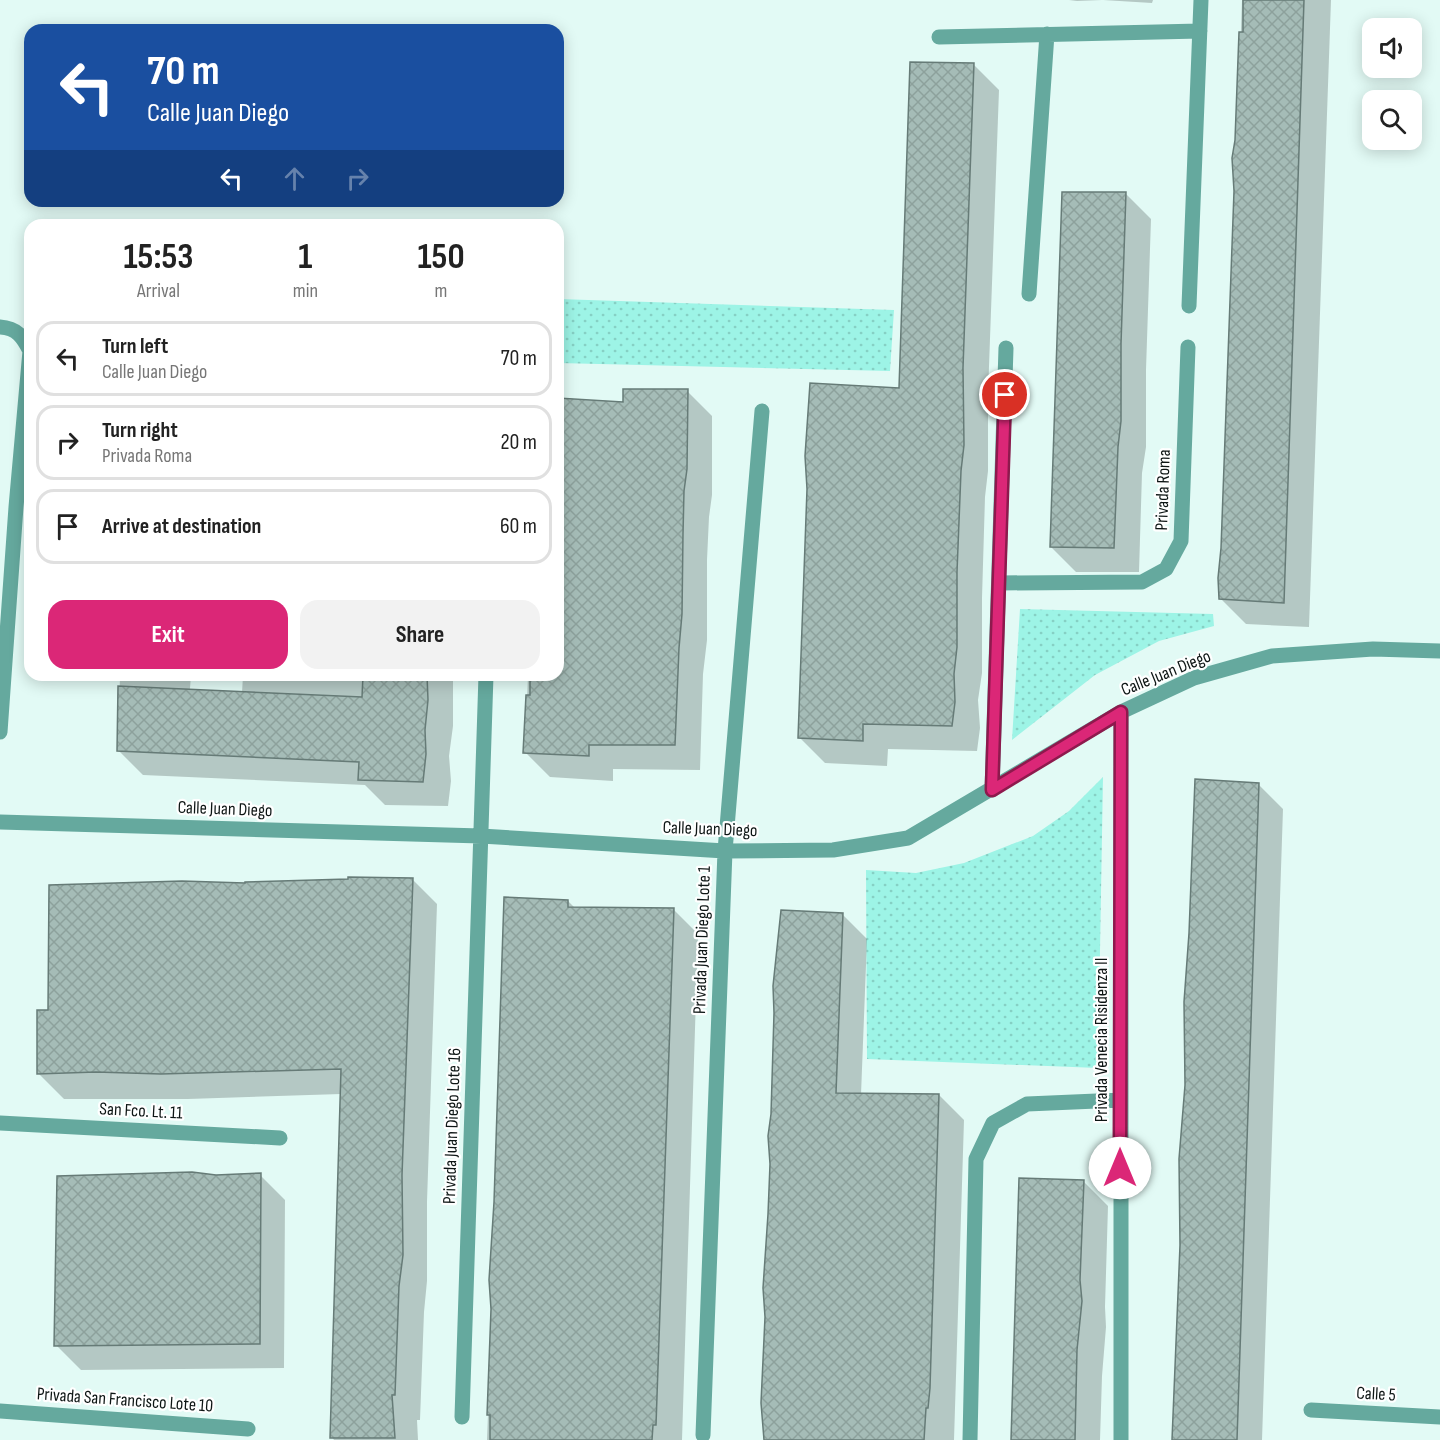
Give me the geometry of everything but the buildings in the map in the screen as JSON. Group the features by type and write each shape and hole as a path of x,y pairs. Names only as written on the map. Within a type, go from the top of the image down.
{"street":[{"path":"1189,306 1201,0"},
{"path":"939,37 1200,31"},
{"path":"1029,294 1047,34"},
{"path":"0,327 6,327 24,337"},
{"name":"Privada Roma","path":"1000,583 1142,582 1166,569 1181,541 1188,346"},
{"path":"992,790 1006,348"},
{"name":"Privada Juan Diego Lote 1","path":"703,1435 725,851 762,411"},
{"path":"0,732 24,485"},
{"name":"Calle Juan Diego","path":"0,822 481,836 725,851 832,850 908,838 1121,712 1194,678 1272,656 1373,649 1440,651"},
{"name":"Privada Juan Diego Lote 16","path":"462,1417 486,681"},
{"name":"Privada Venecia Risidenza II","path":"1121,712 1121,1440"},
{"path":"970,1440 976,1159 993,1123 1027,1104 1120,1100"},
{"name":"San Fco. Lt. 11","path":"0,1123 280,1138"},
{"name":"Calle 5","path":"1311,1410 1440,1417"},
{"name":"Privada San Francisco Lote 10","path":"0,1411 248,1428"}],"green space":[{"path":"564,299 894,310 890,371 564,363"},
{"path":"1020,609 1213,614 1214,626 1159,641 1095,675 1012,740"},
{"path":"1103,777 1098,1068 867,1059 866,870 916,873 964,863 1033,836 1069,811"}],"route":[{"path":"1005,395 992,790 1121,712 1120,1168"}]}
